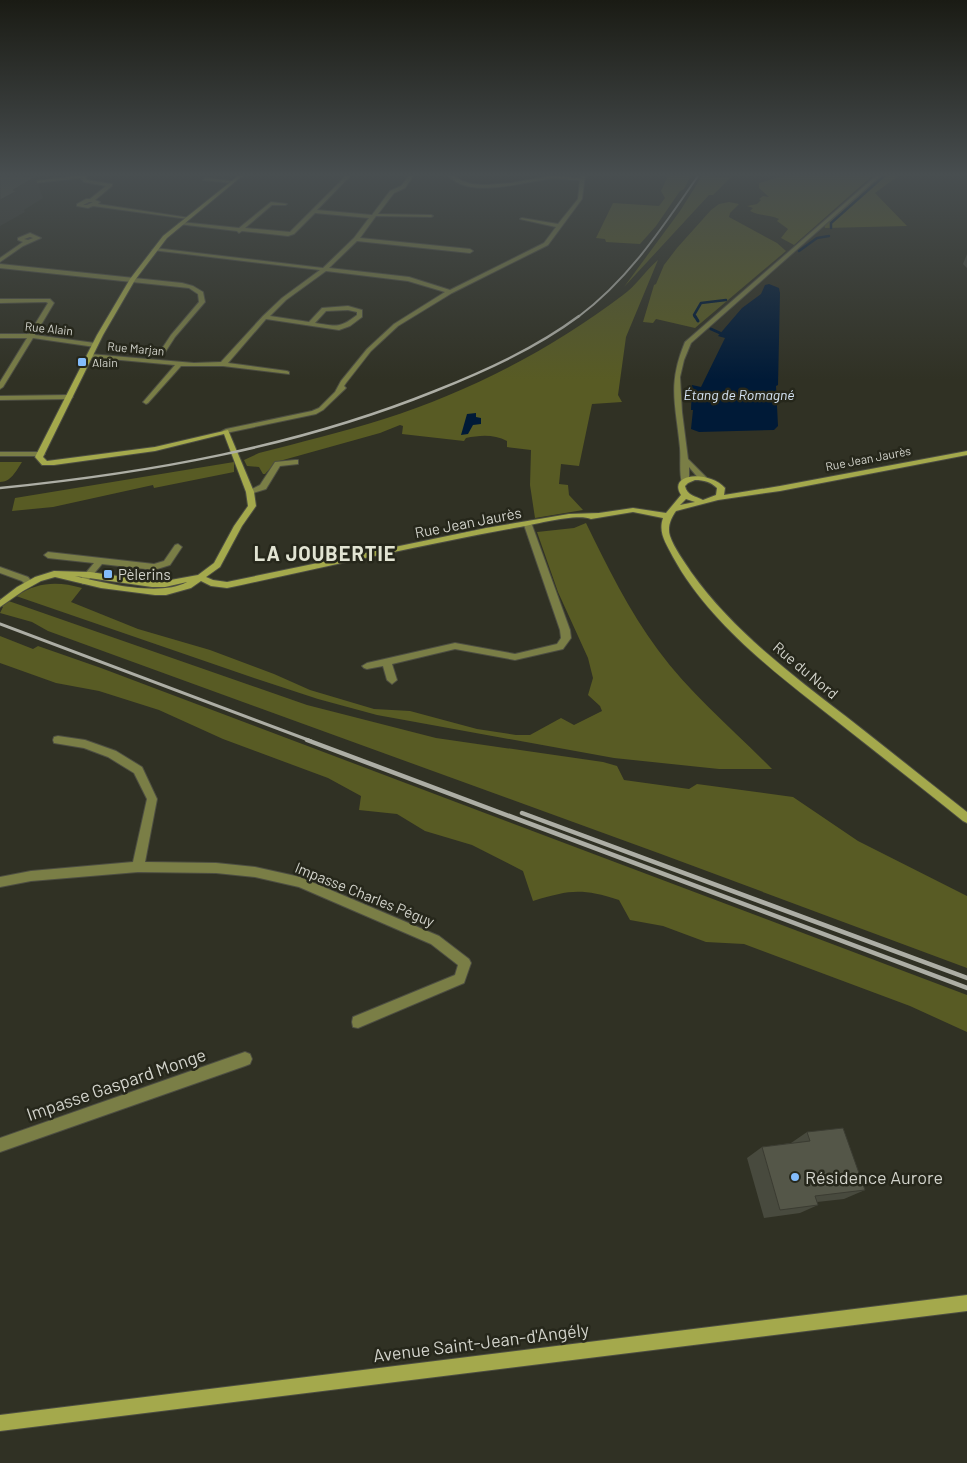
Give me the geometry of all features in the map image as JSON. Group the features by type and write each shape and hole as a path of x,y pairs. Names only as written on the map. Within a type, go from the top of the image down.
{"street":[{"path":"0,260 24,244"},
{"path":"40,457 95,345 132,280 159,244"},
{"path":"223,364 264,317 284,299 325,270 351,244"},
{"path":"406,244 470,251"},
{"path":"0,454 40,457 54,463 137,453 226,431 314,413 323,408 349,382 377,348 381,340 402,321 450,292 541,248 544,244"},
{"path":"700,501 685,495 681,486 685,481 687,461 676,401 681,360 688,342 800,244"},
{"path":"155,250 409,279 450,292"},
{"path":"0,266 191,287 201,293 202,302 173,336 162,353"},
{"path":"0,301 50,302 32,336 0,387"},
{"path":"264,317 339,328 360,316 360,311 348,308 324,309 311,323"},
{"name":"Rue Alain","path":"0,336 32,336 95,345"},
{"name":"Rue Marjan","path":"90,356 180,364 223,364 287,373"},
{"name":"Rue Marjan","path":"146,402 180,364"},
{"path":"0,398 70,397"},
{"path":"0,604 29,583 54,574 161,592 188,586 200,577 219,562 238,526 252,506 250,492 226,431"},
{"name":"Rue Jean Jaurès","path":"200,577 211,583 233,584 538,523 568,523 597,515 633,510 670,512 700,501 889,465 967,453"},
{"path":"687,461 703,478"},
{"path":"250,492 263,486 278,464 295,462"},
{"path":"685,481 703,478"},
{"name":"Rue Jean Jaurès","path":"703,478 714,482 721,488 745,493"},
{"path":"718,498 721,488"},
{"path":"670,512 685,495"},
{"name":"Rue du Nord","path":"670,512 664,524 668,542 695,583 735,629 783,672 967,818"},
{"path":"367,666 455,646 516,657 560,647 566,638 565,630 528,525"},
{"path":"48,555 158,567 167,563 178,547"},
{"path":"86,578 100,561"},
{"path":"0,570 26,579 29,583"},
{"path":"387,662 392,680"},
{"path":"58,740 85,744 112,754 138,770 152,799 138,867"},
{"name":"Impasse Charles Péguy","path":"0,882 31,876 138,867 216,868 255,872 300,882 435,940 465,963 460,979 358,1022"},
{"name":"Impasse Gaspard Monge","path":"0,1145 245,1059"},
{"name":"Avenue Saint-Jean-d'Angély","path":"0,1422 967,1303"}],"green space":[{"path":"655,244 663,244 624,287"},
{"path":"680,244 778,244 786,251 695,328 656,319 653,323 643,322 654,285 664,265"},
{"path":"658,260 626,337 618,395 622,402 592,404 579,466 561,464 559,484 568,485 569,495 583,510 535,518 530,485 531,450 507,447 507,441 492,436 471,437 466,438 464,441 402,434 403,426 400,425 380,433 276,462 265,474 263,474 259,467 247,466 244,460 259,453 384,419 447,396 478,382 539,351 596,315 628,291"},
{"path":"0,462 22,462 10,478 0,482"},
{"path":"234,462 234,472 154,488 153,485 53,507 12,511 15,498"},
{"path":"586,523 628,604 658,650 698,697 772,769 719,769 614,758 377,715 318,699 254,678 16,596 40,585 48,584 64,584 82,588 71,602 138,629 210,650 310,690 374,709 410,711 477,729 516,735 530,735 561,718 574,725 602,711 600,706 588,695 593,678 588,658 558,592 537,532 574,528"},
{"path":"0,598 307,705 436,738 603,762 617,766 624,780 689,789 697,784 793,797 858,841 967,896 967,968 661,854 48,631 32,622 0,613 3,607 0,605"},
{"path":"0,636 33,649 38,646 101,668 967,995 967,1032 910,1006 744,944 706,942 663,926 630,920 619,900 585,892 576,892 533,901 523,871 472,845 425,831 397,814 359,810 361,796 328,778 223,739 159,710 99,691 56,683 0,663"}],"water":[{"name":"Étang de Romagné","path":"769,284 779,288 780,293 778,385 776,386 778,426 774,430 699,432 691,429 693,410 691,410 692,385 701,387 725,338 718,336 742,308 761,294 765,285"},
{"path":"476,413 476,417 481,418 481,424 473,425 468,434 461,435 467,414"}],"building":[{"name":"Résidence Aurore","path":"843,1128 865,1190 815,1196 818,1205 780,1210 762,1147 810,1141 807,1132"}],"waterway":[{"path":"799,251 808,244"},
{"path":"695,317 694,315 701,303 726,300"},
{"path":"695,316 698,321"},
{"path":"711,329 720,333"}],"railway":[{"path":"578,317 613,286 650,244"},
{"path":"0,488 111,474 221,455 329,428 383,411 473,375 528,349 579,316"},
{"path":"0,624 311,741"},
{"path":"307,740 967,988"},
{"path":"522,813 967,978"}],"place":[{"name":"Alain","path":"82,362"},
{"name":"Pèlerins","path":"108,574"},
{"name":"Résidence Aurore","path":"795,1177"}],"district":[{"name":"LA JOUBERTIE","path":"325,553"}]}
